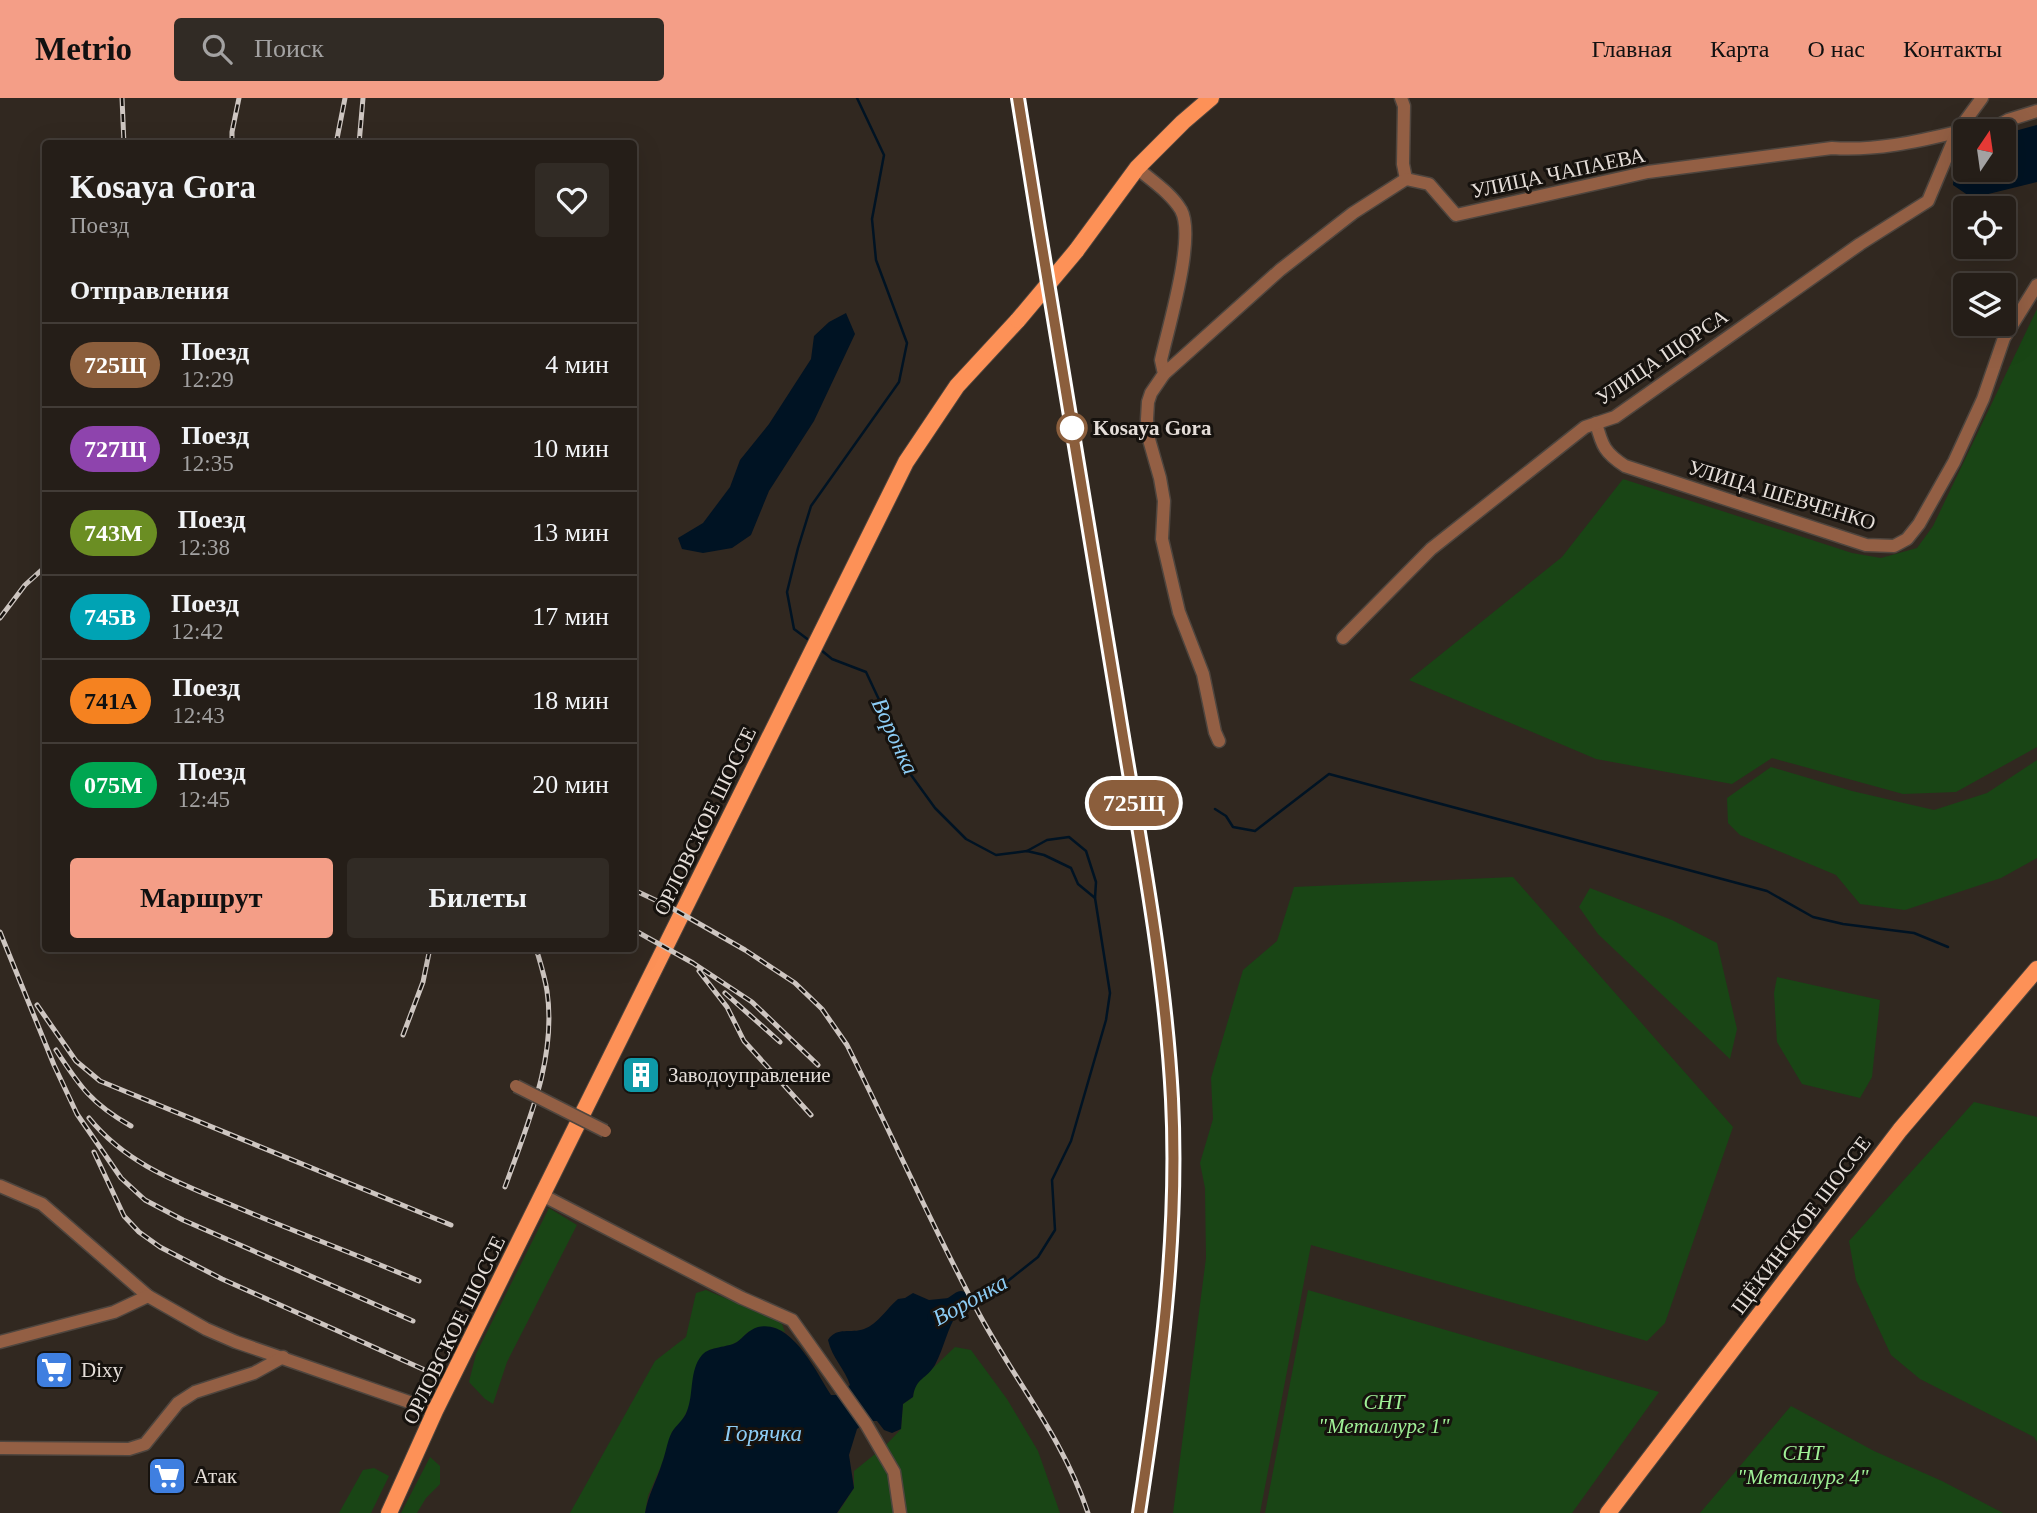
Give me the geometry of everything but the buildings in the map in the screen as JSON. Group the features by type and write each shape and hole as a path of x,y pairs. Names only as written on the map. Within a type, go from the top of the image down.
{"main road":[{"name":"ОРЛОВСКОЕ ШОССЕ","path":"389,1513 435,1411 906,462 957,386 1018,320 1076,251 1137,169 1211,98"},
{"name":"ЩЁКИНСКОЕ ШОССЕ","path":"1608,1513 1900,1130 2037,970"}],"street":[{"path":"1219,741 1203,674 1180,612 1162,539 1164,501 1148,436 1148,402 1164,374 1280,270 1353,212 1406,179 1403,164 1404,106 1401,98"},
{"name":"УЛИЦА ЩОРСА","path":"1970,119 1982,98"},
{"path":"2011,119 2037,111"},
{"name":"УЛИЦА ЧАПАЕВА","path":"1406,179 1429,184 1457,215 1647,172 1832,148 1855,150 1953,136"},
{"name":"УЛИЦА ЩОРСА","path":"1343,638 1431,549 1585,427 1615,416 1860,244 1928,201 1953,151"},
{"path":"1137,169 1172,198 1182,212 1185,242 1161,360 1164,374"},
{"name":"УЛИЦА ШЕВЧЕНКО","path":"1596,423 1601,444 1611,457 1625,466 1866,545 1894,545 1907,539 1919,524 1954,462 1983,398 2004,338 2037,285"},
{"path":"516,1086 605,1131"},
{"path":"0,1186 42,1204 148,1296 205,1329 435,1411"},
{"path":"544,1196 742,1298 792,1320 866,1424 894,1472 900,1513"},
{"path":"0,1342 114,1312 148,1296"},
{"path":"0,1448 129,1448 145,1444 177,1403 195,1392 254,1373 283,1357"}],"green space":[{"path":"2037,309 2037,747 1956,792 1903,794 1772,758 1732,784 1596,759 1409,680 1562,557 1623,479 1852,553 1881,558 1917,548 1933,526"},
{"path":"2037,760 2037,858 2001,878 1905,910 1860,904 1836,875 1740,835 1728,823 1727,798 1771,767 1852,791 1934,810 1987,793"},
{"path":"1513,877 1733,1127 1665,1323 1647,1341 1311,1245 1260,1513 1173,1513 1206,1258 1205,1188 1200,1163 1213,1119 1211,1078 1243,970 1277,941 1294,887"},
{"path":"1590,888 1672,920 1717,943 1737,1029 1730,1059 1598,934 1579,907"},
{"path":"1777,977 1880,1000 1872,1077 1860,1098 1802,1084 1777,1042 1774,993"},
{"path":"1974,1102 2037,1117 2037,1442 2034,1437 1920,1379 1891,1355 1856,1280 1849,1241"},
{"path":"549,1208 577,1225 507,1362 493,1404 469,1382 476,1354"},
{"path":"706,1290 772,1318 782,1324 785,1332 772,1327 748,1332 731,1345 709,1350 688,1409 681,1423 672,1432 648,1496 645,1513 570,1513 655,1361 686,1337 696,1293"},
{"name":"СНТ \"Металлург 1\"","path":"1308,1290 1659,1392 1572,1513 1265,1513"},
{"path":"955,1347 971,1350 1007,1399 1038,1451 1060,1513 838,1513 854,1488 854,1471 901,1429 903,1404 913,1397 915,1385"},
{"name":"СНТ \"Металлург 4\"","path":"1791,1406 1874,1451 1942,1481 2003,1513 1700,1513"},
{"path":"430,1457 440,1466 440,1484 426,1498 417,1513 401,1513"},
{"path":"374,1468 389,1476 371,1513 339,1513 363,1470"}],"water":[{"path":"2037,125 2037,182 1980,196 1969,196 1953,185 1953,182 2016,182 2016,131"},
{"path":"846,313 855,334 814,421 769,491 751,535 732,548 703,553 682,549 678,538 703,523 730,487 740,460 769,424 811,359 814,336 829,322"},
{"name":"Горячка","path":"913,1293 929,1300 949,1298 958,1312 935,1365 919,1382 913,1397 903,1404 901,1429 892,1433 884,1430 877,1421 867,1421 857,1429 849,1455 854,1488 837,1513 645,1513 670,1436 687,1411 695,1368 705,1352 737,1342 755,1328 770,1327 782,1331 792,1339 802,1349 831,1395 839,1395 850,1385 828,1340 836,1333 869,1327 898,1299"}],"waterway":[{"name":"Воронка","path":"810,641 794,629 787,592 811,506 899,382 907,343 876,260 872,219 884,155 857,98"},
{"name":"Воронка","path":"821,650 832,659 866,672 890,723 906,768 935,808 966,839 996,855 1027,851 1044,855 1071,868 1078,884 1095,898 1110,993 1106,1020 1071,1141 1052,1180 1055,1230 1038,1257 999,1288 961,1300"},
{"path":"1215,809 1226,816 1233,827 1255,831 1329,774 1767,891 1813,917 1843,924 1914,933 1948,947"},
{"path":"1027,851 1047,840 1069,837 1086,851 1096,882 1095,898"},
{"name":"Воронка","path":"936,1317 961,1300"}],"railway":[{"path":"122,98 124,140"},
{"path":"232,140 239,98"},
{"path":"337,140 345,98"},
{"path":"359,140 363,98"},
{"path":"1018,98 1150,902 1169,1050 1173,1151 1170,1255 1154,1410 1139,1513"},
{"path":"0,618 25,585 42,570"},
{"path":"637,891 745,950 795,983 822,1009 847,1045 990,1334 1065,1458 1088,1513"},
{"path":"0,932 77,1114 121,1178 145,1200 183,1220 413,1321"},
{"path":"637,932 693,963 752,1002 818,1065"},
{"path":"403,1035 423,982 429,952"},
{"path":"505,1187 531,1116 548,1042 547,991 537,952"},
{"path":"699,971 727,1007 744,1041 811,1115"},
{"path":"725,993 780,1042"},
{"path":"37,1005 76,1061 100,1081 451,1225"},
{"path":"56,1050 88,1094 131,1126"},
{"path":"89,1118 120,1148 174,1180 419,1281"},
{"path":"94,1152 124,1216 139,1232 160,1247 222,1279 427,1371"}],"train":[{"name":"725Щ","path":"1018,98 1147,883 1172,1098 1173,1174 1166,1321 1139,1513"}],"place":[{"name":"Kosaya Gora","path":"1072,428"},
{"name":"Заводоуправление","path":"641,1075"},
{"name":"Dixy","path":"54,1370"},
{"name":"Атак","path":"167,1476"}]}
